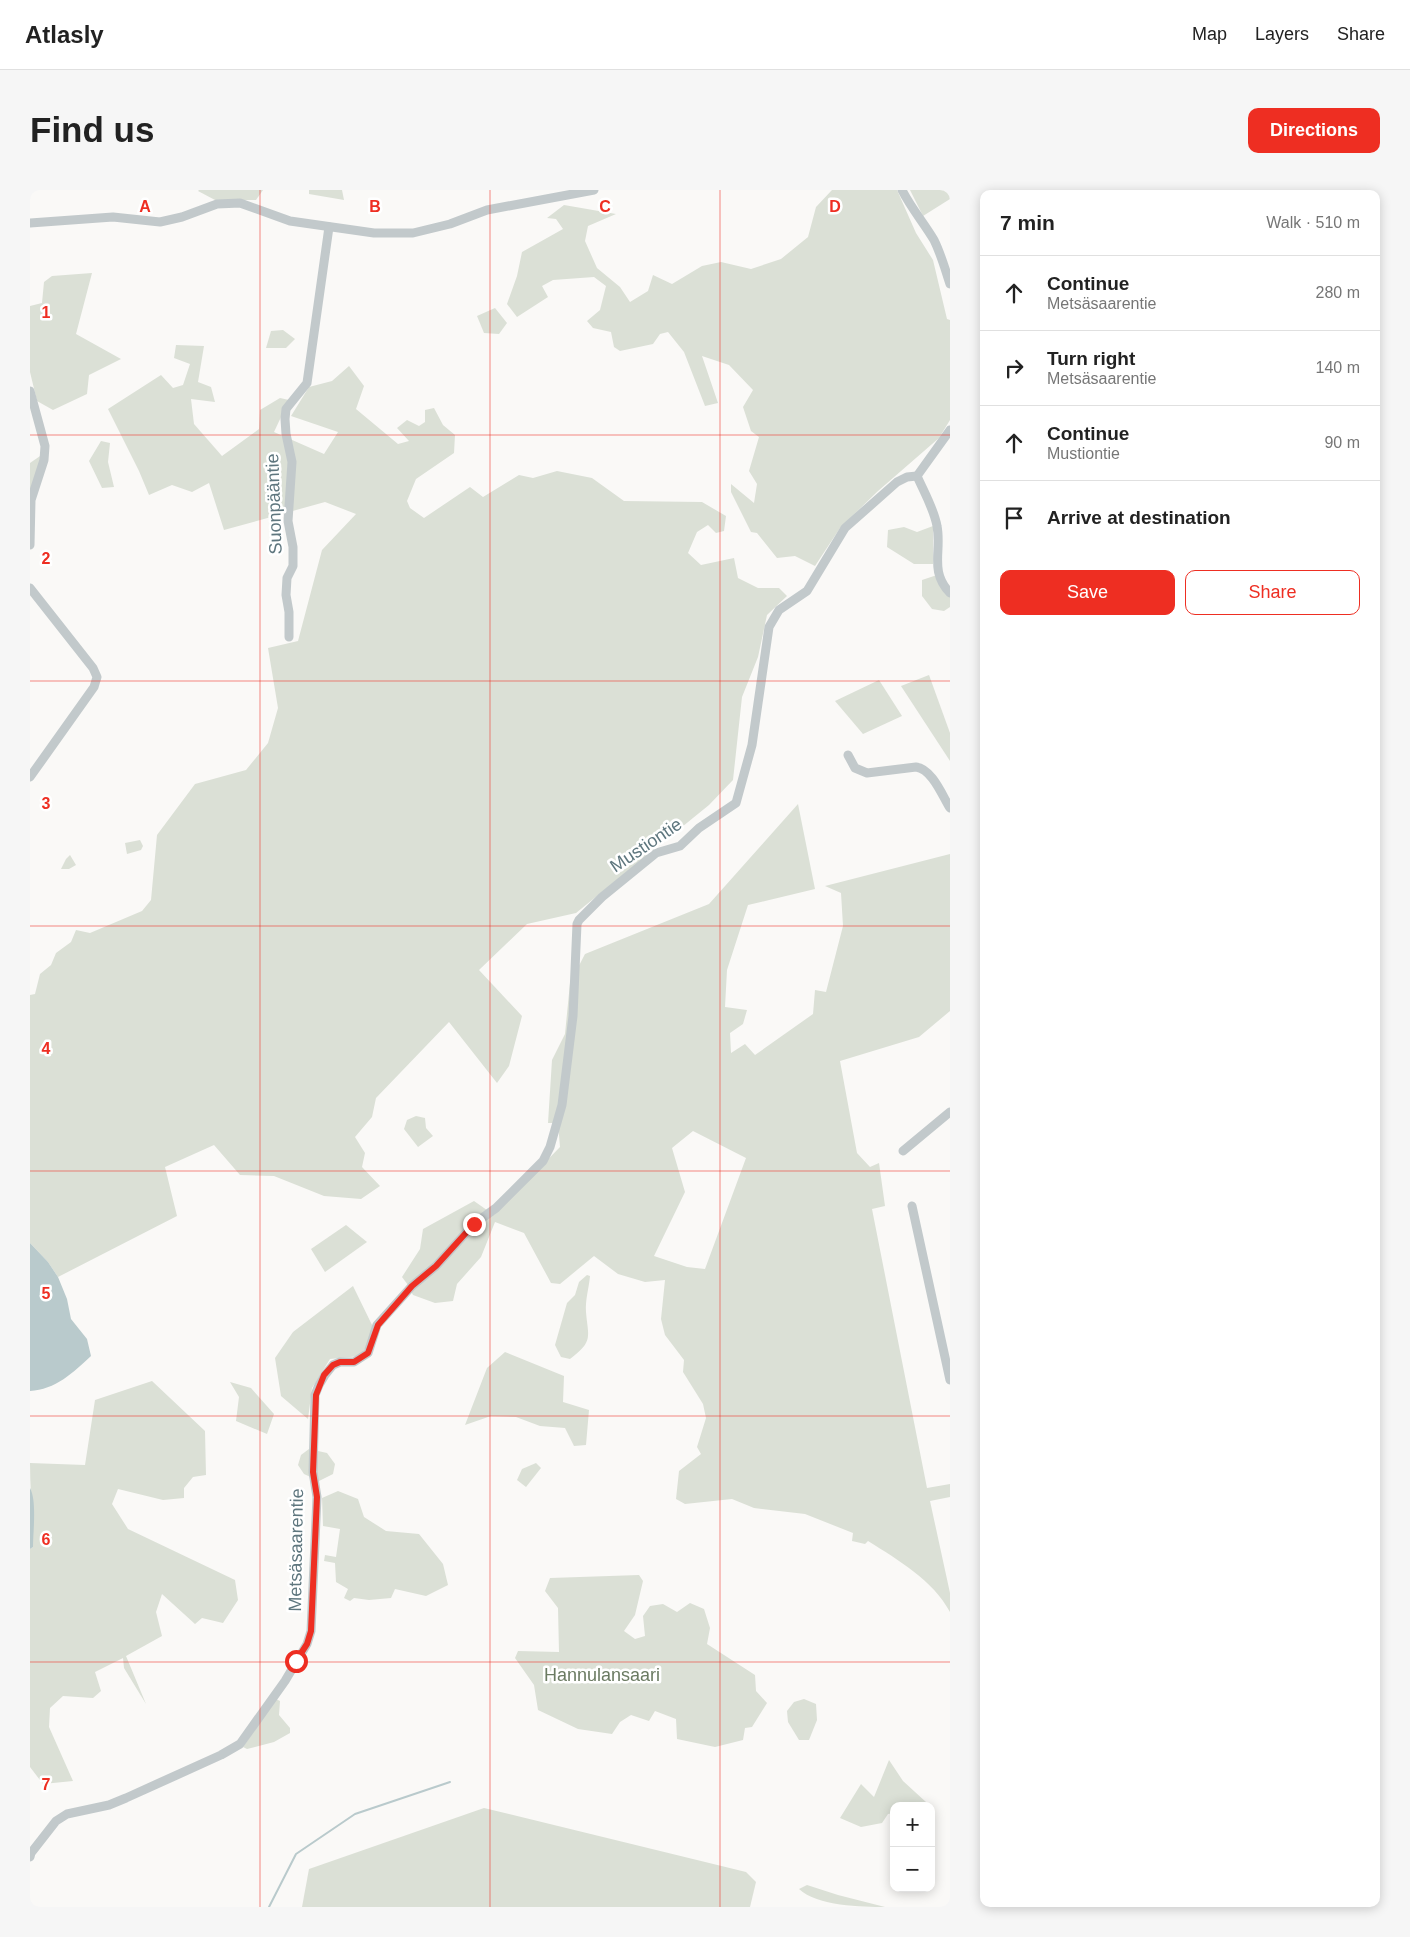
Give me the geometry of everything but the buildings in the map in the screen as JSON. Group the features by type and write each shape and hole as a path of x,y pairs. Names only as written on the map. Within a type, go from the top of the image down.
{"street":[{"path":"30,223 113,217 160,222 182,217 217,204 240,203 290,221 374,232 413,232 450,224 488,210 594,190"},
{"path":"902,190 933,239 942,258 950,284"},
{"name":"Suonpääntie","path":"289,637 289,612 286,595 287,578 293,566 293,548 288,521 292,462 285,419 286,410 306,382 329,227"},
{"path":"30,391 45,446 44,460 31,500 30,545"},
{"path":"950,430 917,476 938,527 936,564 944,584 950,592"},
{"name":"Mustiontie","path":"412,1286 436,1266 474,1224 496,1208 533,1172 543,1161 550,1147 560,1114 567,1071 573,1016 578,924 582,915 656,853 680,846 699,828 736,803 752,745 769,627 779,610 807,591 845,528 897,482 907,477 917,476"},
{"path":"30,588 93,668 97,677 94,687 30,777"},
{"path":"848,755 855,768 868,773 916,767 922,768 928,772 950,808"},
{"path":"904,1151 950,1112"},
{"path":"912,1206 950,1380"},
{"name":"Metsäsaarentie","path":"30,1857 32,1850 48,1830 56,1821 67,1814 126,1798 222,1755 240,1744 285,1681 307,1644 311,1631 317,1497 313,1472 316,1395 324,1375 333,1365 340,1362 354,1362 368,1353 378,1325 412,1286"}],"green space":[{"path":"199,190 263,190 256,200 215,200"},
{"path":"309,190 342,190 344,200 309,194"},
{"path":"832,190 897,190 916,233 933,260 947,319 950,320 950,420 939,438 878,491 840,528 815,566 795,556 777,558 757,533 751,532 731,492 731,484 754,503 757,484 749,471 759,437 751,431 743,407 753,390 729,365 702,356 718,403 705,406 684,352 668,332 660,334 653,344 620,351 614,347 611,332 593,328 587,321 600,310 606,286 594,277 553,280 542,286 548,297 517,317 507,304 517,276 522,252 563,229 556,219 547,218 564,205 616,214 588,226 585,241 597,268 620,287 630,302 648,291 653,275 672,284 702,266 721,262 751,269 781,259 808,237 816,207"},
{"path":"910,190 950,190 950,199 923,216"},
{"path":"92,273 76,334 121,359 89,375 87,394 53,410 37,401 30,372 30,306 42,303 44,282 52,276"},
{"path":"495,308 507,323 499,334 484,333 477,316"},
{"path":"283,330 295,339 286,348 266,348 271,331"},
{"path":"176,345 204,346 198,382 211,387 215,402 191,399 194,424 222,456 259,429 260,410 280,398 289,400 274,432 324,454 338,432 291,416 309,387 332,381 349,366 364,386 356,409 398,444 409,441 397,428 407,420 419,426 425,422 425,410 434,408 443,425 455,435 454,453 416,479 407,501 410,508 424,518 470,487 483,497 519,475 533,478 557,471 592,478 624,501 702,502 726,516 724,531 716,533 708,525 697,532 688,553 701,565 734,558 738,578 758,588 779,588 787,596 767,615 758,657 742,697 733,780 709,805 576,913 527,924 479,970 522,1016 509,1066 497,1083 449,1022 376,1098 372,1117 355,1137 365,1153 362,1167 380,1186 361,1199 324,1196 274,1176 240,1175 214,1145 165,1167 177,1216 58,1277 48,1262 30,1243 30,995 35,994 40,974 51,965 56,953 71,942 76,930 90,933 142,911 151,900 157,835 195,784 246,770 268,743 278,708 268,648 298,641 322,550 356,514 325,502 224,530 209,483 192,492 172,485 149,495 108,409 161,375 173,388 183,385 190,364 174,358"},
{"path":"101,441 110,443 108,462 114,487 102,488 89,461"},
{"path":"43,454 30,492 30,463"},
{"path":"933,526 933,564 914,564 887,547 888,530 904,527 917,532"},
{"path":"937,575 950,597 950,607 944,611 932,609 922,596 922,580"},
{"path":"929,675 950,733 950,761 901,686"},
{"path":"879,680 902,716 863,734 835,701"},
{"path":"798,804 815,889 748,905 727,970 725,1007 747,1010 743,1024 730,1033 731,1053 745,1044 755,1055 813,1014 815,990 826,992 843,926 841,893 825,886 950,854 950,1011 919,1037 840,1061 857,1153 870,1167 879,1163 885,1206 872,1209 927,1488 950,1484 950,1497 930,1501 950,1593 950,1612 943,1601 924,1580 868,1541 865,1544 852,1541 853,1533 805,1514 754,1508 732,1499 685,1504 676,1499 679,1471 701,1454 697,1447 706,1418 703,1404 683,1372 684,1360 665,1335 661,1319 665,1280 645,1282 618,1274 594,1256 560,1284 551,1283 524,1233 495,1222 481,1257 457,1284 453,1301 435,1303 413,1295 402,1277 420,1249 423,1229 474,1201 494,1215 560,1147 558,1123 548,1123 552,1060 565,1034 570,983 585,954 709,904","holes":["693,1131 746,1158 705,1269 687,1267 654,1256 685,1192 672,1148"]},
{"path":"140,840 143,846 141,850 127,854 125,843"},
{"path":"70,855 76,865 69,869 61,869 66,859"},
{"path":"416,1116 425,1118 426,1128 433,1136 418,1147 404,1129 407,1120"},
{"path":"346,1225 367,1242 325,1272 311,1249"},
{"path":"587,1275 590,1276 586,1308 588,1338 583,1348 570,1359 561,1357 555,1345 567,1303 575,1295 579,1282"},
{"path":"353,1286 373,1327 366,1347 360,1356 330,1359 312,1388 308,1419 281,1396 275,1358 293,1332"},
{"path":"505,1352 564,1376 563,1402 589,1410 586,1445 574,1446 565,1428 540,1426 516,1417 491,1416 465,1425 487,1368"},
{"path":"152,1381 205,1431 206,1475 193,1477 184,1488 184,1498 163,1500 118,1489 112,1504 128,1529 235,1580 238,1600 223,1623 202,1618 195,1624 162,1594 156,1612 162,1636 126,1656 146,1704 124,1668 123,1658 95,1672 101,1691 93,1698 63,1696 50,1708 49,1727 73,1781 43,1784 30,1767 30,1549 33,1547 30,1463 85,1465 95,1400"},
{"path":"230,1382 251,1388 274,1414 267,1434 236,1421 239,1397"},
{"path":"309,1449 327,1453 335,1464 333,1474 319,1481 304,1474 298,1465 301,1455"},
{"path":"536,1463 541,1468 526,1487 517,1480 522,1469"},
{"path":"338,1491 358,1499 364,1517 386,1531 419,1534 443,1564 448,1585 426,1596 395,1589 391,1598 369,1600 354,1598 350,1601 344,1598 348,1589 336,1582 335,1563 324,1561 325,1555 336,1557 340,1529 323,1526 322,1498"},
{"name":"Hannulansaari","path":"639,1575 643,1581 635,1615 624,1631 635,1639 645,1636 643,1616 650,1606 663,1604 677,1612 690,1603 704,1609 710,1628 707,1644 755,1675 756,1691 767,1703 752,1727 745,1728 743,1740 715,1747 677,1739 676,1719 655,1711 649,1721 631,1715 620,1722 612,1734 578,1729 538,1710 534,1685 515,1658 518,1651 559,1652 558,1608 545,1591 550,1578"},
{"path":"276,1699 280,1701 279,1715 290,1728 290,1733 274,1742 247,1749 243,1747"},
{"path":"804,1699 816,1704 817,1720 809,1740 799,1740 788,1722 787,1711 794,1702"},
{"path":"889,1760 903,1781 926,1802 890,1802 890,1814 882,1823 861,1827 840,1818 861,1784 874,1797"},
{"path":"484,1808 746,1872 756,1882 750,1907 302,1907 309,1869"},
{"path":"807,1885 885,1907 852,1906 817,1899 799,1889"}],"shaded area":[{"path":"30,1243 48,1262 58,1277 67,1299 71,1319 87,1339 91,1356 71,1374 56,1384 30,1391"},
{"path":"30,1488 34,1517 33,1547 30,1549"}],"waterway":[{"path":"269,1907 296,1854 355,1814 450,1782"}],"route":[{"path":"296,1661 307,1644 311,1631 317,1497 313,1472 316,1395 319,1385 324,1375 333,1365 340,1362 354,1362 368,1353 378,1325 412,1286 436,1266 474,1224"}]}
